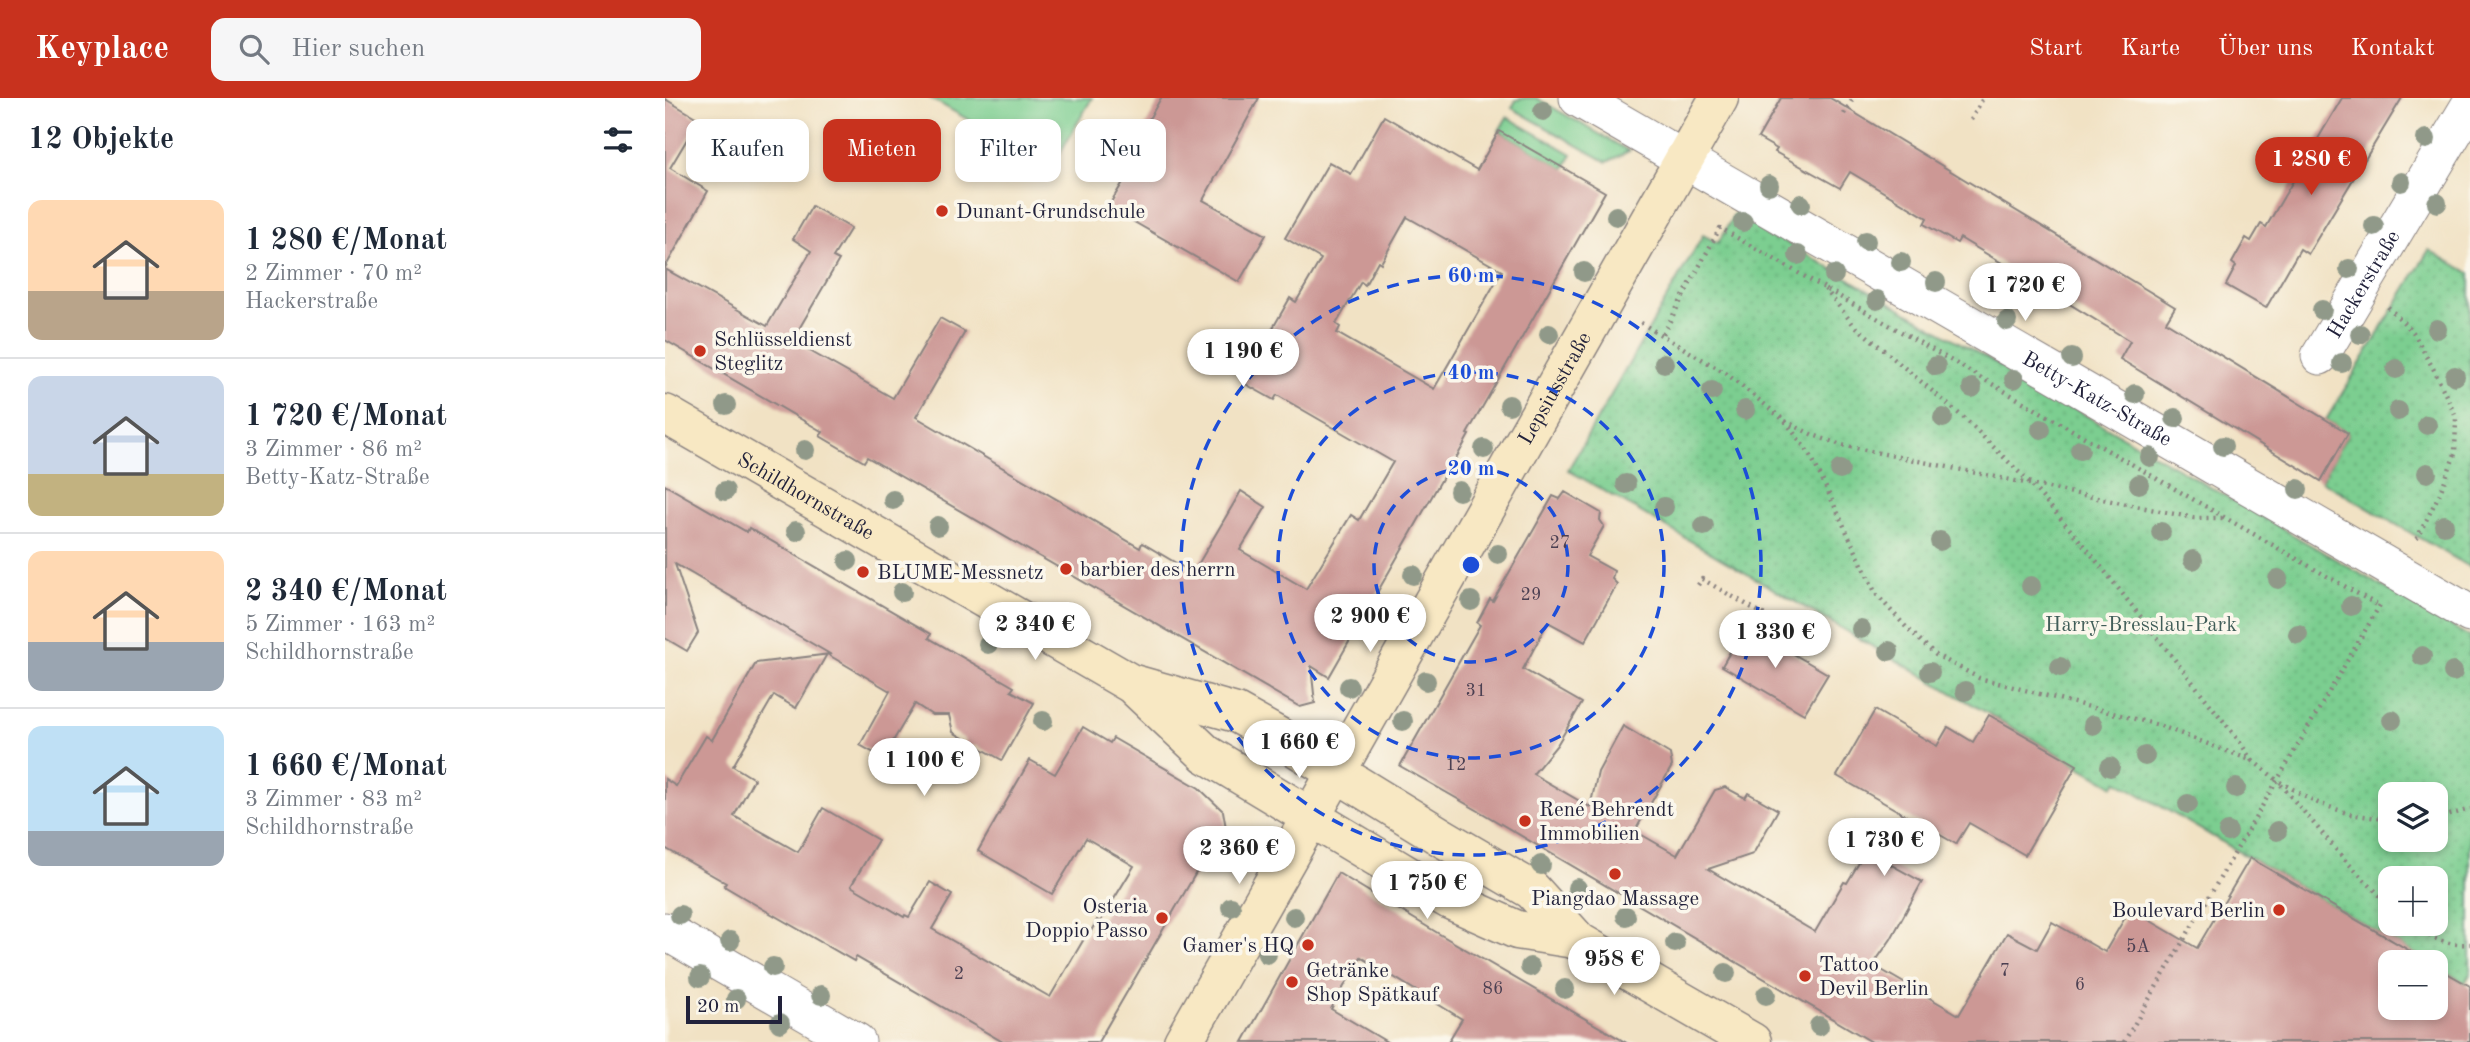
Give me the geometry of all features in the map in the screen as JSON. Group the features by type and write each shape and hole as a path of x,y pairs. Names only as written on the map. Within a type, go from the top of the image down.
{"main road":[{"name":"Lepsiusstraße","path":"1183,1042 1719,98"},
{"name":"Schildhornstraße","path":"665,414 1130,682 1206,754 1450,900 1517,930 1574,939"},
{"name":"Schildhornstraße","path":"1130,682 1235,713 1279,737 1532,890 1574,939 1752,1042"}],"street":[{"name":"Betty-Katz-Straße","path":"1579,98 2470,614"},
{"name":"Hackerstraße","path":"2321,356 2470,105"},
{"path":"665,931 857,1042"}],"path":[{"path":"1844,114 1853,98"},
{"path":"1971,120 1983,98"},
{"path":"1663,334 1720,228 2379,606 2124,1042"},
{"path":"1823,287 1853,324 1964,418 2029,482 2087,549 2253,761 2278,781 2318,803 2378,818"},
{"path":"2387,307 2413,332 2456,417 2455,454 2440,494 2398,572"},
{"path":"1641,323 1727,374 1785,421 1813,435 1842,444 2195,518 2225,518"},
{"path":"1785,421 1811,456 1876,594 1936,655 1979,678 2158,726 2253,761"},
{"path":"1698,585 1702,579 1796,633 1786,650"},
{"path":"2278,781 2345,860 2378,894"},
{"path":"2448,815 2470,808"},
{"path":"2429,936 2451,944 2470,944"}],"green space":[{"path":"930,98 1092,98 1080,119 1075,119 1075,127 1061,151 1061,119 967,119"},
{"path":"1536,98 1629,151 1607,162 1512,108 1516,100"},
{"path":"1507,117 1572,154 1564,169 1499,131"},
{"name":"Harry-Bresslau-Park","path":"1735,213 2470,637 2470,974 2465,983 2448,974 2448,950 2408,950 2384,936 2448,936 2448,866 2378,866 2378,932 2117,781 2113,786 1568,470 1703,235 1718,243"},
{"path":"2429,250 2470,273 2470,567 2321,481 2348,433 2326,420"}],"building":[{"path":"1161,98 1259,98 1203,200 1266,235 1239,282 1108,207 1123,182 1166,182 1166,119 1149,119"},
{"path":"1781,98 1830,98 2175,307 2166,322 2348,433 2321,481 2120,359 2130,341 2053,294 2050,300 2017,280 2020,274 1960,238 1957,243 1924,224 1927,218 1850,172 1840,188 1775,152 1777,149 1758,138"},
{"path":"2342,98 2402,98 2308,254 2300,249 2266,308 2226,285 2236,266 2232,263 2246,238 2251,241 2261,224 2266,227"},
{"path":"665,99 699,119 686,119 686,141 670,168 686,178 686,182 693,182 708,191 665,268"},
{"path":"1384,116 1477,170 1499,131 1605,192 1467,434 1469,435 1459,453 1329,677 1311,666 1315,703 1300,707 867,457 864,462 820,436 823,432 665,340 665,269 767,326 811,251 793,239 812,206 851,228 833,257 839,260 792,341 893,398 940,318 965,332 916,417 1140,548 1142,543 1193,573 1241,491 1266,507 1240,550 1306,589 1351,515 1359,520 1393,462 1277,395 1274,400 1242,382 1290,298 1296,302 1321,259 1285,238 1329,162 1351,174","holes":["1407,217 1502,271 1434,389 1337,333 1340,327 1336,324 1361,282 1365,285 1378,261 1381,263"]},
{"path":"665,485 747,532 749,528 931,634 929,638 1014,687 1011,691 1034,703 1002,760 977,746 967,746 963,738 953,732 949,715 932,715 915,704 883,758 860,745 890,691 675,564 698,633 687,651 665,638"},
{"path":"1565,492 1601,513 1600,520 1604,526 1587,556 1614,571 1612,579 1617,584 1585,642 1548,622 1523,669 1582,703 1557,745 1533,774 1590,807 1598,772 1623,726 1670,754 1672,766 1635,831 1677,855 1715,790 1725,787 1745,798 1748,793 1778,810 1753,854 1708,869 1815,932 1866,851 1922,882 1891,939 1873,965 1959,1015 2007,933 2037,949 2052,922 2105,952 2130,909 2197,948 2250,858 2378,932 2378,936 2384,936 2408,950 2378,950 2378,1020 2448,1020 2448,974 2470,986 2470,1042 1872,1042 1400,766 1480,625 1477,623 1490,599 1493,601 1553,496 1560,499"},
{"path":"1745,626 1828,674 1804,714 1722,666"},
{"path":"827,654 796,708 774,695 733,766 754,779 734,816 798,852 823,808 878,840 851,886 904,917 909,917 930,882 952,895 932,929 1050,997 1088,932 1090,933 1097,920 1100,922 1134,866 1086,838 1052,894 978,851 1030,760 1055,774 1083,727 1110,743 1113,738 1199,788 1223,811 1226,828 1211,853 1208,852 1098,1042 1003,1042 856,957 854,961 763,909 724,886 726,883 665,848 665,779 676,786 706,736 712,740 756,663"},
{"path":"1875,710 1937,746 1948,727 1973,742 1989,715 2077,765 2025,855 1969,823 1956,844 1837,776"},
{"path":"1338,873 1625,1042 1448,1042 1462,1019 1361,957 1331,1009 1387,1042 1243,1042"}],"place":[{"name":"Dunant-Grundschule","path":"942,211"},
{"name":"Schlüsseldienst Steglitz","path":"700,351"},
{"name":"barbier des herrn","path":"1066,569"},
{"name":"BLUME-Messnetz","path":"863,572"},
{"name":"René Behrendt Immobilien","path":"1525,821"},
{"name":"Piangdao Massage","path":"1615,874"},
{"name":"Boulevard Berlin","path":"2279,910"},
{"name":"Osteria Doppio Passo","path":"1162,918"},
{"name":"Gamer's HQ","path":"1308,945"},
{"name":"Tattoo Devil Berlin","path":"1805,976"},
{"name":"Getränke Shop Spätkauf","path":"1292,982"}]}
